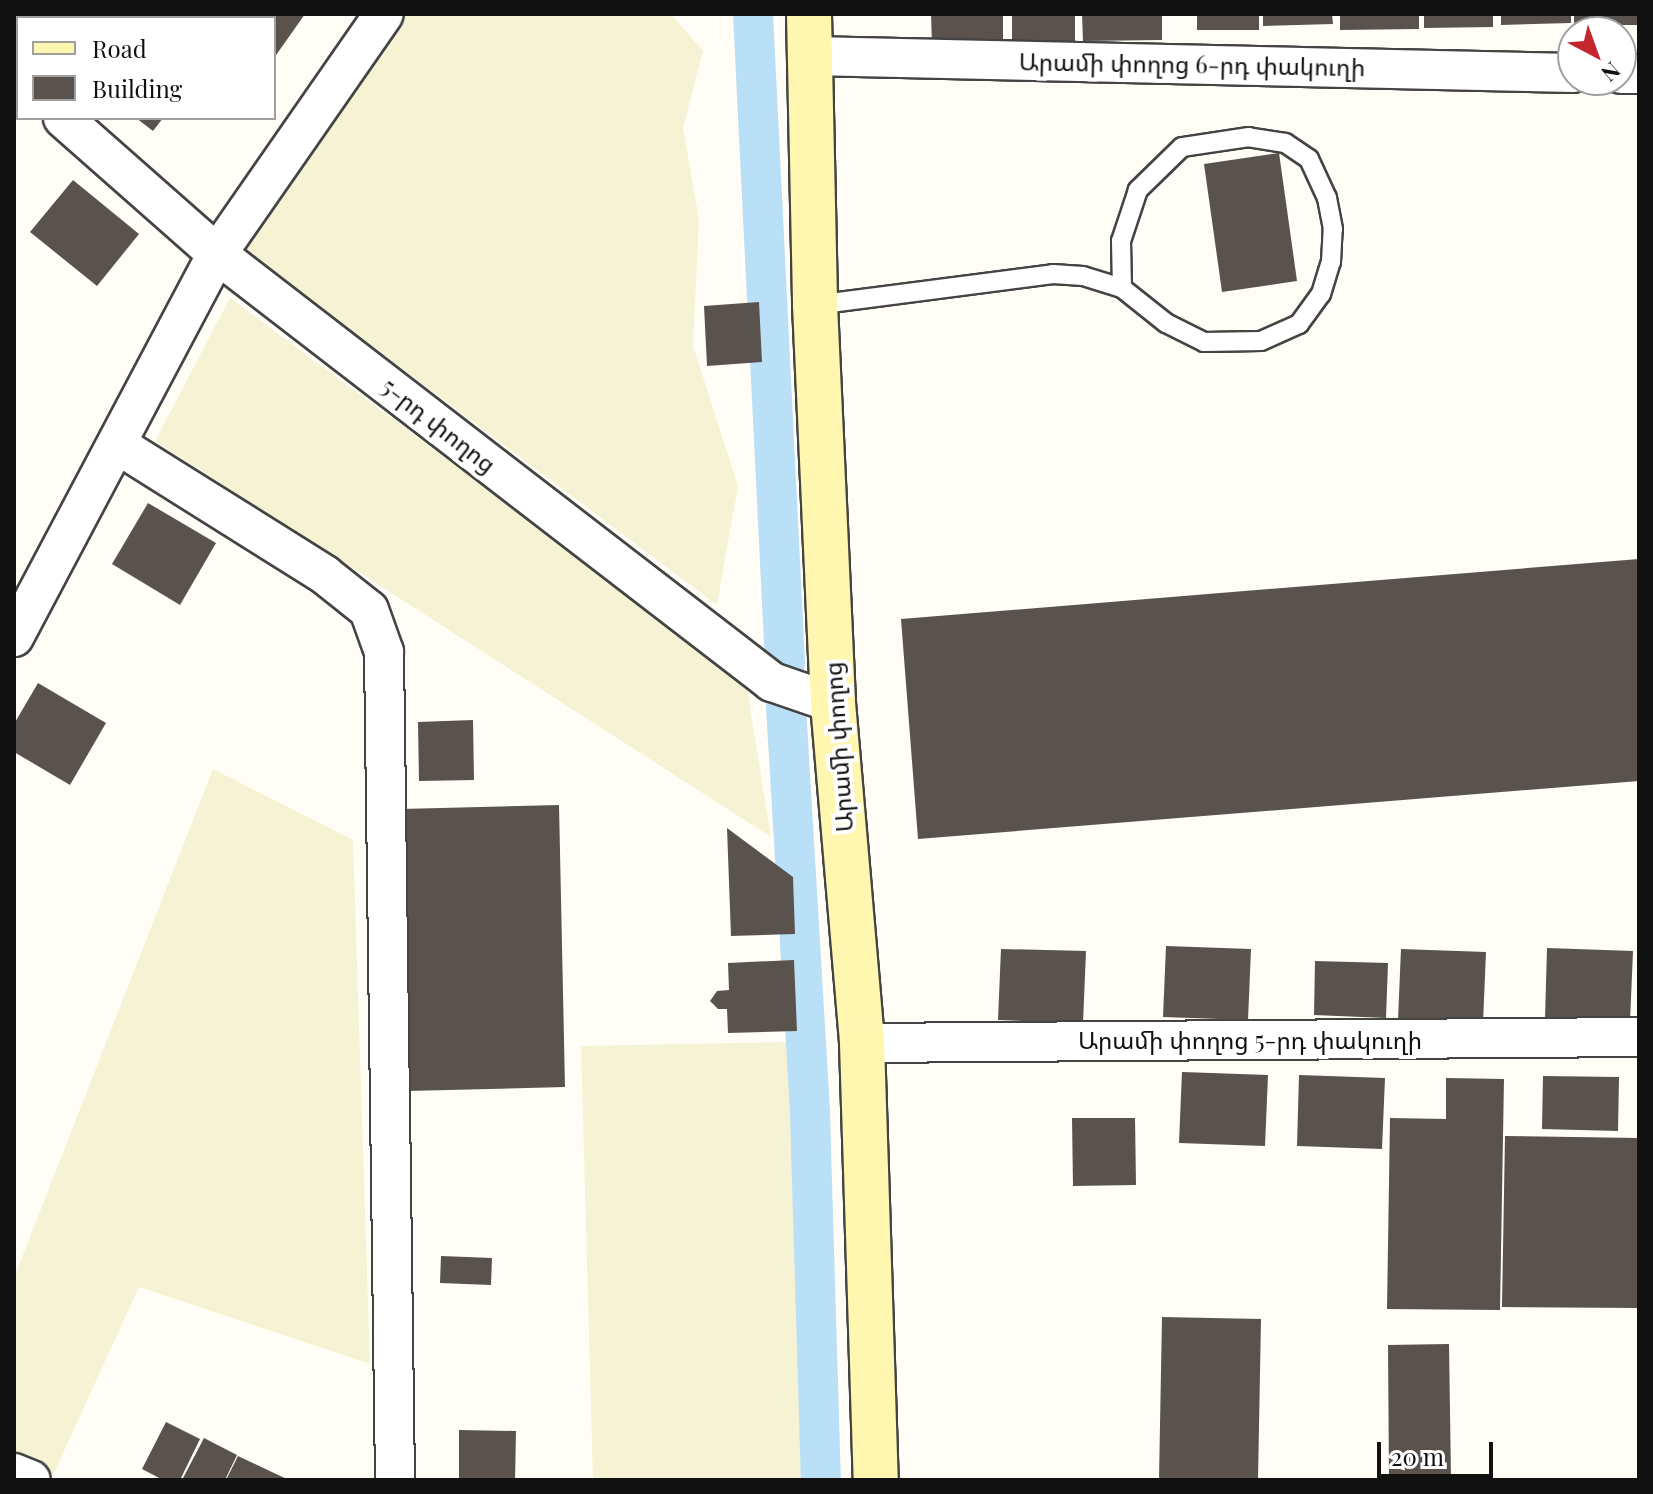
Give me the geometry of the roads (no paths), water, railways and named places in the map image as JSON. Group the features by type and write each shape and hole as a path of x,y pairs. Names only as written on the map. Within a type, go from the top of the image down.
{"main road":[{"name":"Արամի փողոց","path":"810,35 815,305 833,703 862,1043 876,1480"}],"street":[{"path":"14,637 217,254 384,14"},
{"name":"Արամի փողոց 6-րդ փակուղի","path":"810,35 1557,72"},
{"name":"5-րդ փողոց","path":"65,120 217,254 772,682 833,703"},
{"path":"118,445 325,575 369,610 384,652 395,1480"},
{"name":"Արամի փողոց 5-րդ փակուղի","path":"862,1043 1639,1037"},
{"path":"14,1473 31,1480"}],"lane":[{"path":"815,305 1053,274 1083,276 1122,288 1166,323 1204,342 1261,341 1299,324 1321,294 1331,262 1333,229 1327,198 1309,159 1285,143 1249,137 1182,147 1138,190 1121,241 1122,288"}],"waterway":[{"path":"753,14 785,663"},
{"path":"786,707 810,1114 821,1480"}]}
